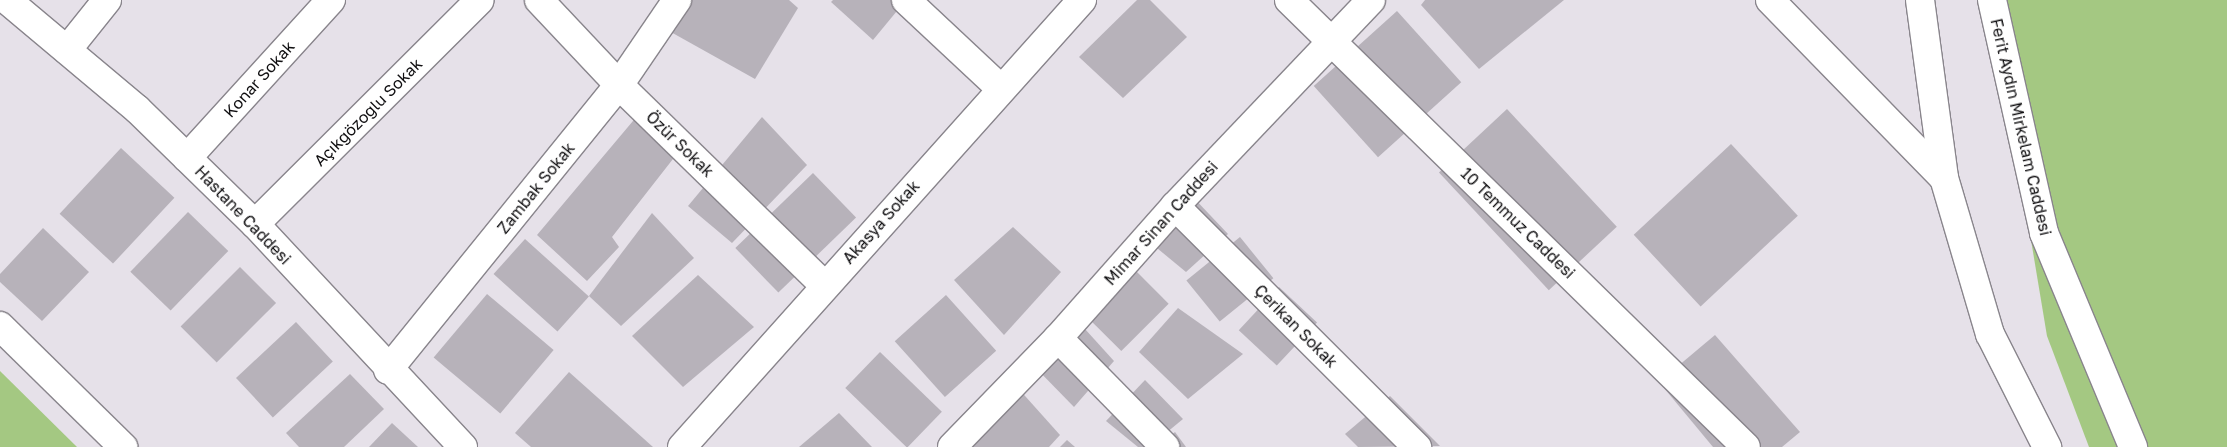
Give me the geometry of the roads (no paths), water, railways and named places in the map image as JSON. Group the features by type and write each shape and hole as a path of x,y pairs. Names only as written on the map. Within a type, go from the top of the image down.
{"street":[{"name":"Hastane Caddesi","path":"7,0 137,108 255,224 388,370 463,447"},
{"path":"67,50 107,0"},
{"name":"Konar Sokak","path":"187,158 331,0"},
{"name":"Açıkgözoğlu Sokak","path":"255,224 480,0"},
{"name":"Özür Sokak","path":"539,0 619,85 824,285"},
{"name":"Zambak Sokak","path":"388,370 619,85 677,0"},
{"path":"906,0 1001,89"},
{"name":"Akasya Sokak","path":"682,447 824,285 1082,0"},
{"name":"10 Temmuz Caddesi","path":"1289,0 1746,447"},
{"name":"Mimar Sinan Caddesi","path":"952,447 1058,338 1175,206 1331,39 1370,0"},
{"path":"1770,0 1944,178"},
{"path":"1920,0 1944,178 1990,334 2047,447"},
{"name":"Ferit Aydın Mirkelam Caddesi","path":"1992,0 2044,233 2133,447"},
{"name":"Çerikan Sokak","path":"1175,206 1417,447"},
{"path":"0,326 123,447"},
{"path":"1058,338 1165,447"}]}
